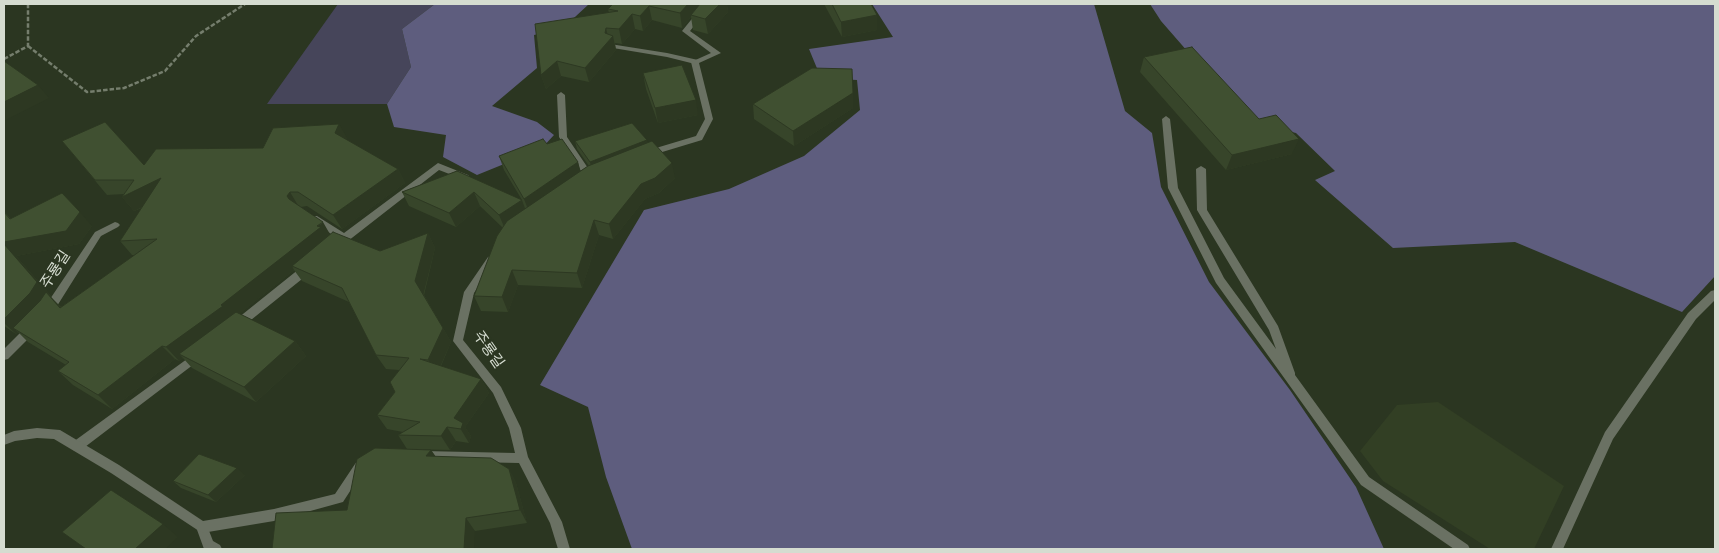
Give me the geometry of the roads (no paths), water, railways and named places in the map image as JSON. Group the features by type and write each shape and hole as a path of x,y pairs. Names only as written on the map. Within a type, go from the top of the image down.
{"street":[{"path":"613,46 667,55 695,62 718,53 686,31 708,4"},
{"path":"640,156 699,138 709,119 695,62"},
{"path":"560,95 563,137 589,177"},
{"path":"1166,118 1173,188 1220,280 1365,481 1464,549"},
{"path":"330,250 438,166 474,181"},
{"path":"1201,169 1202,210 1274,329 1295,386"},
{"path":"303,210 344,238"},
{"name":"주룡길","path":"4,356 40,320 69,281 98,234 115,224"},
{"name":"주룡길","path":"494,255 469,292 458,341 497,390 515,428 522,458 556,522 564,549"},
{"path":"228,333 316,262"},
{"path":"1557,549 1609,436 1692,316 1715,294"},
{"path":"76,446 204,350"},
{"path":"4,440 14,436 37,433 56,434 202,527 208,545 216,549"},
{"path":"202,527 274,515 339,498 367,455"},
{"path":"406,456 522,458"}]}
